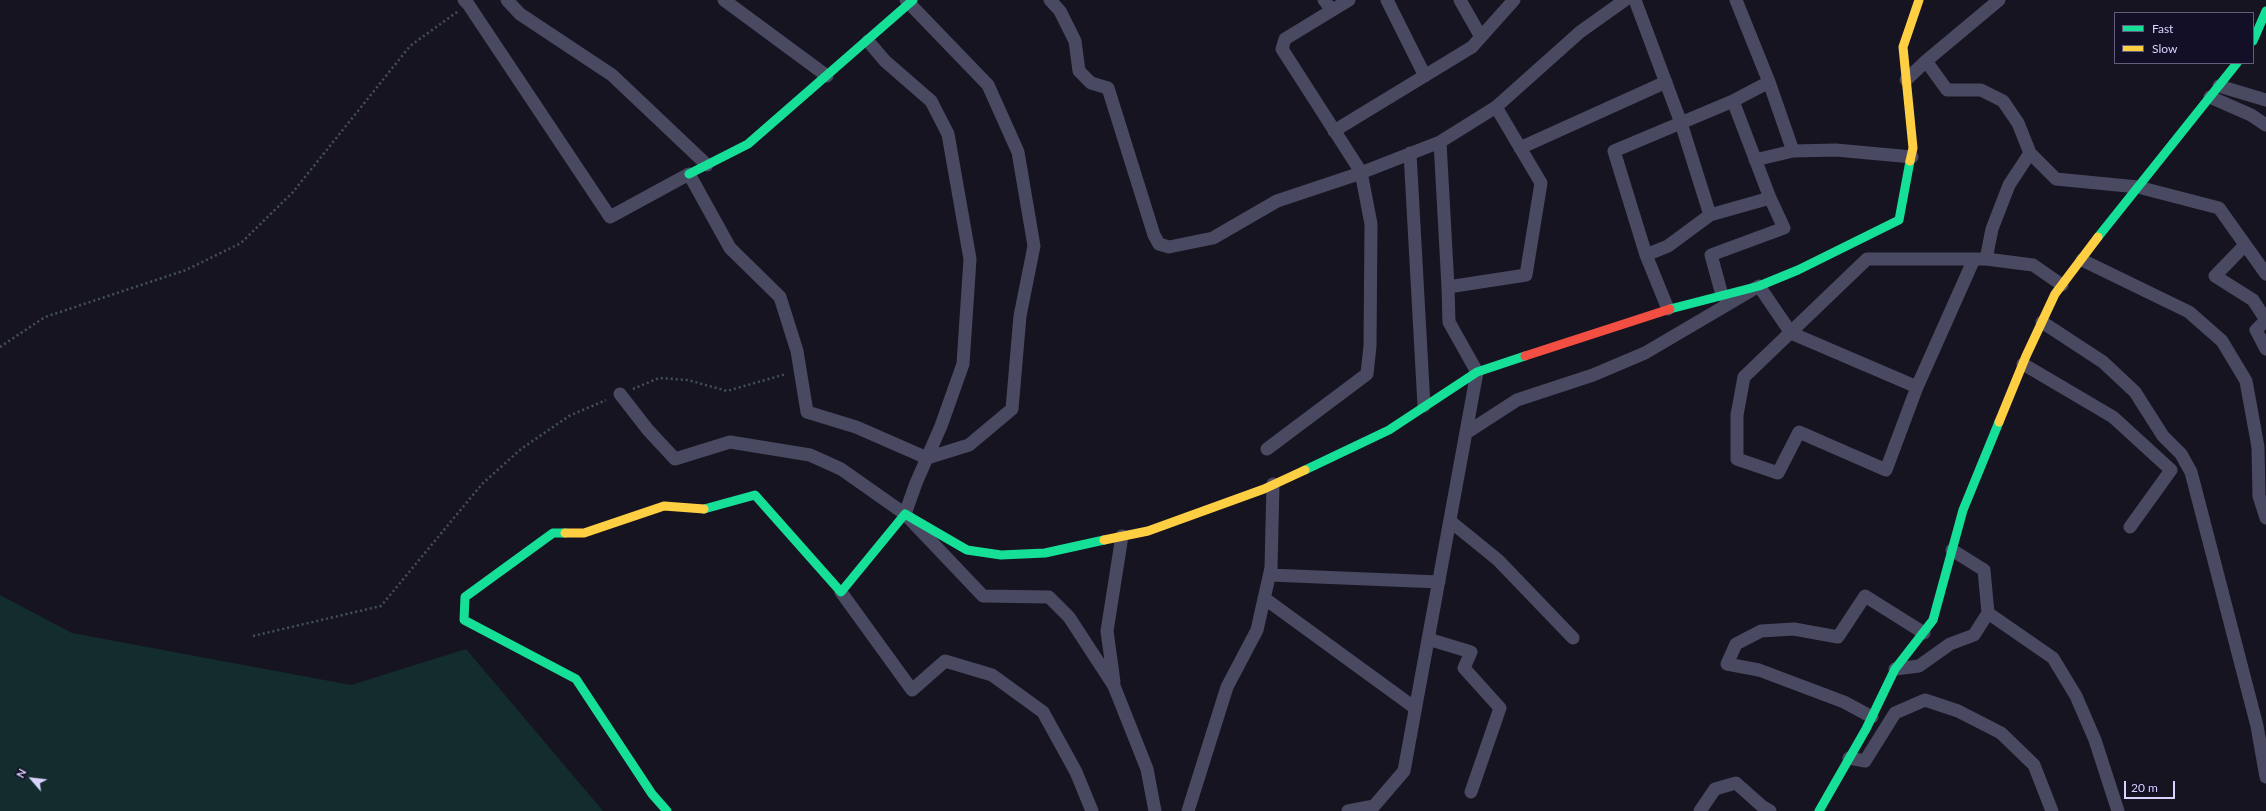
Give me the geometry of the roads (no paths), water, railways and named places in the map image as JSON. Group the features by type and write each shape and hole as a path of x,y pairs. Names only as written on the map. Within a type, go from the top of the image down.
{"street":[{"path":"508,0 520,14 612,75 707,165"},
{"path":"724,0 827,76"},
{"path":"1050,0 1060,11 1075,41 1079,71 1091,83 1108,88 1159,244 1170,247 1213,238 1276,201 1361,172 1440,142 1496,107 1580,32 1626,0"},
{"path":"1268,449 1368,374 1370,346 1371,224 1361,172 1282,49 1285,39 1328,5 1349,0"},
{"path":"1387,0 1425,76"},
{"path":"1460,0 1481,37"},
{"path":"1334,131 1472,47 1514,0"},
{"path":"1635,0 1681,123 1710,215"},
{"path":"1736,0 1769,82 1793,151"},
{"path":"1466,432 1517,400 1593,374 1645,353 1759,286 1798,270 1899,220 1913,148 1903,46 1919,0"},
{"path":"1906,80 1926,61 2000,0"},
{"path":"466,2 610,217 689,174 748,144 868,41 910,1 988,85 1018,152 1034,246 1020,316 1012,409 969,445 927,458 856,427 807,412 797,351 780,297 730,248 689,174"},
{"path":"2254,39 2266,11"},
{"path":"841,592 905,514 941,426 963,364 970,259 948,134 931,101 885,61 868,41"},
{"path":"1926,61 1947,90 1981,90 2003,101 2018,123 2030,153 2056,179 2138,187 2219,208 2266,274"},
{"path":"1819,811 1872,717 1896,669 1933,620 1963,510 2023,364 2056,294 2138,187 2236,64"},
{"path":"1520,148 1666,82"},
{"path":"1668,309 1646,255 1614,151 1733,101 1769,82"},
{"path":"2219,86 2266,100"},
{"path":"2210,97 2251,115 2266,125"},
{"path":"1722,295 1711,255 1784,228 1770,198 1733,101"},
{"path":"1448,287 1526,275 1541,183 1496,107"},
{"path":"1348,811 1374,806 1404,771 1477,372 1449,322 1440,142"},
{"path":"1756,160 1793,151 1836,150 1912,157"},
{"path":"1410,153 1424,406"},
{"path":"2030,153 2009,185 1980,259 1917,387 1886,470 1799,432 1778,473 1737,460 1737,415 1744,377 1867,259 1980,259 2033,265 2062,285"},
{"path":"1646,255 1668,246 1710,215 1770,198"},
{"path":"2244,245 2215,276 2253,300 2266,320 2256,330 2266,349"},
{"path":"2082,260 2189,312 2222,342 2246,382 2258,447 2259,496 2266,518"},
{"path":"620,394 648,430 675,458 730,442 810,455 842,469 905,514 967,550 1001,555 1045,553 1148,531 1273,484 1389,430 1477,372 1668,309 1759,286"},
{"path":"1759,286 1791,333 1917,387"},
{"path":"2042,322 2102,362 2135,392 2163,436 2181,454 2190,472 2257,726 2266,777"},
{"path":"2023,364 2113,417 2171,470 2130,527"},
{"path":"1188,811 1228,687 1257,630 1270,575 1273,484"},
{"path":"667,811 652,794 576,679 464,620 465,597 553,533 584,533 664,506 704,509 755,496 841,592 912,690 945,661 992,676 1043,712 1076,772 1092,811"},
{"path":"905,514 983,596 1049,596 1069,617 1114,686 1147,768 1155,811"},
{"path":"1450,521 1498,560 1573,638"},
{"path":"1114,686 1107,631 1122,536"},
{"path":"1896,669 1919,666 1950,644 1974,635 1988,613 1984,570 1952,550"},
{"path":"1270,575 1438,582"},
{"path":"1872,717 1844,702 1759,670 1727,664 1736,644 1761,631 1794,629 1838,637 1865,596 1924,633"},
{"path":"1264,598 1415,708"},
{"path":"1988,613 2053,658 2076,696 2095,740 2118,811"},
{"path":"1428,639 1471,652 1464,668 1500,708 1471,792"},
{"path":"1849,758 1865,761 1895,713 1925,700 1958,711 2001,733 2034,765 2052,811"},
{"path":"1700,811 1715,789 1736,783 1763,807 1770,811"}]}
